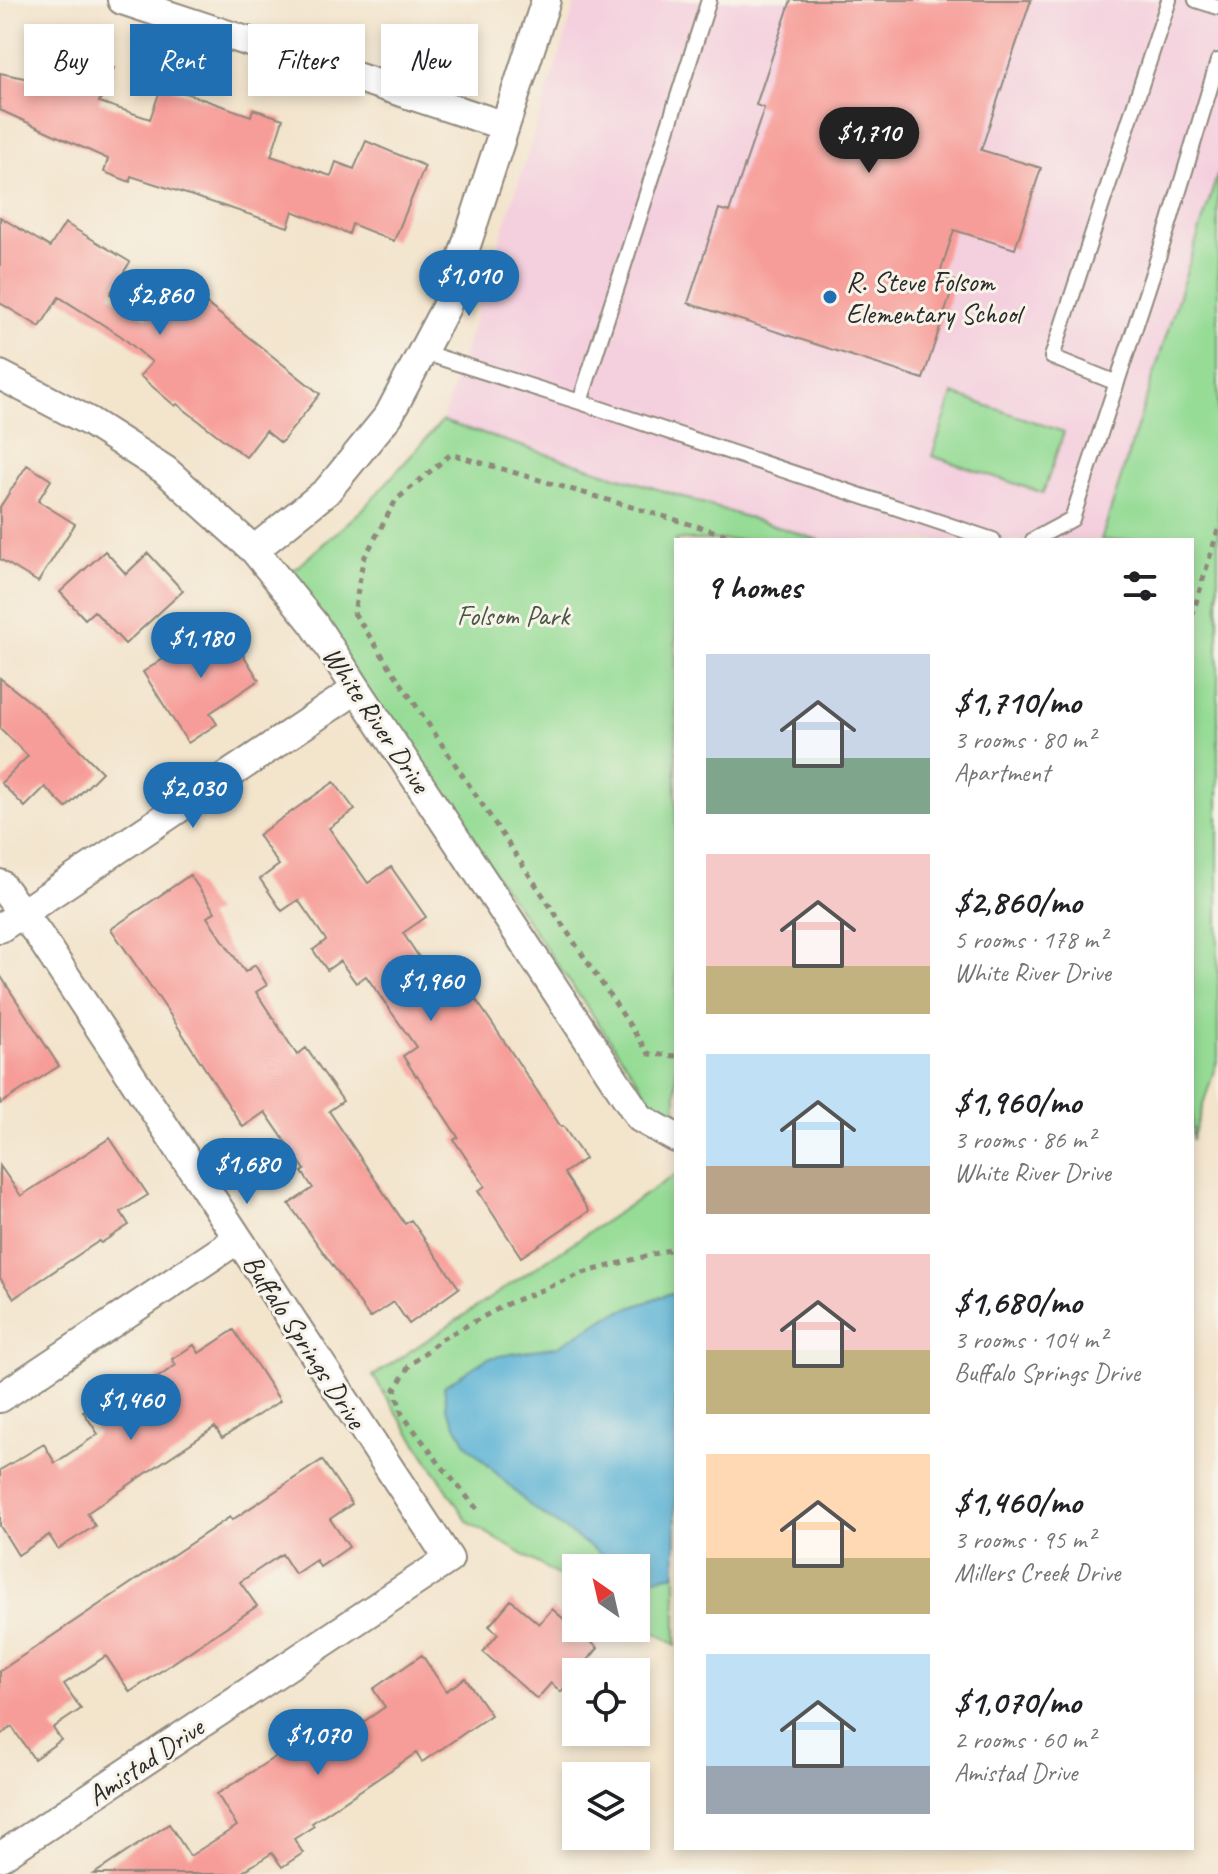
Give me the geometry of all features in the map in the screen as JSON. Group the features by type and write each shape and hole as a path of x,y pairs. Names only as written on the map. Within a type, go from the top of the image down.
{"street":[{"path":"122,0 505,126"},
{"path":"254,550 327,491 389,415 446,307 546,0"},
{"name":"White River Drive","path":"0,375 90,422 165,470 254,550 314,624 640,1118 674,1137"},
{"path":"11,921 357,689"},
{"name":"Buffalo Springs Drive","path":"0,884 11,921 238,1239 449,1559"},
{"path":"0,1398 238,1239"},
{"name":"Amistad Drive","path":"0,1857 449,1559"}],"lane":[{"path":"580,402 709,0"},
{"path":"1117,383 1052,357 1169,0"},
{"path":"1196,0 1218,7"},
{"path":"1037,538 1072,519 1169,224 1218,61"},
{"path":"422,352 987,538"}],"path":[{"path":"674,1056 649,1054 354,613 363,560 396,500 451,454 737,538"},
{"path":"1194,609 1218,530"},
{"path":"477,1509 402,1414 395,1389 409,1366 440,1340 507,1304 583,1273 674,1249"}],"shaded area":[{"name":"R. Steve Folsom Elementary School","path":"577,0 1218,0 1218,173 1102,538 813,538 442,421"}],"green space":[{"path":"1218,173 1218,1058 1194,1134 1194,538 1102,538"},
{"path":"953,394 1064,432 1043,493 932,456"},
{"name":"Folsom Park","path":"442,421 813,538 674,538 674,1132 287,576 363,509"},
{"path":"674,1175 674,1644 650,1629 650,1554 562,1554 562,1578 468,1522 373,1376"}],"water":[{"path":"674,1294 674,1574 650,1579 650,1554 601,1554 529,1505 467,1445 447,1409 444,1386 488,1358 558,1346 608,1316"}],"building":[{"path":"791,0 1031,0 981,150 1041,168 1015,249 954,230 939,276 955,281 923,379 688,303 719,209 729,212 764,108 756,105"},
{"path":"0,73 24,78 24,96 102,96 99,102 150,119 158,96 194,96 251,116 253,109 283,119 271,156 331,176 336,162 354,169 366,141 425,166 394,241 352,224 349,234 293,211 288,227 131,176 130,182 104,172 108,159 0,110"},
{"path":"0,217 50,247 65,223 130,262 110,294 147,318 178,281 320,394 281,443 266,431 246,457 177,404 175,406 140,376 152,362 121,336 59,297 40,327 0,303"},
{"path":"27,465 51,480 38,501 75,524 38,582 0,559 0,507"},
{"path":"105,551 126,574 148,553 183,591 125,644 94,611 85,619 60,592"},
{"path":"222,621 259,680 210,713 217,724 188,743 143,672"},
{"path":"0,678 40,710 102,772 66,808 45,787 25,807 1,783 28,756 0,728"},
{"path":"334,782 355,810 329,828 368,883 391,867 426,917 403,933 433,978 452,965 585,1159 564,1173 589,1211 521,1257 478,1191 485,1186 454,1140 458,1137 403,1056 416,1047 366,976 356,983 340,961 327,970 313,950 326,940 298,900 282,911 260,879 279,865 258,835"},
{"path":"190,875 215,912 207,917 245,972 255,965 267,985 256,992 297,1055 306,1048 343,1101 329,1111 405,1224 411,1220 459,1288 409,1324 394,1302 370,1318 289,1204 313,1188 302,1172 305,1170 265,1112 243,1127 111,929"},
{"path":"0,975 59,1066 0,1104"},
{"path":"110,1138 148,1195 121,1212 129,1225 101,1243 99,1241 14,1298 0,1278 0,1166 21,1196"},
{"path":"234,1330 280,1401 222,1438 215,1427 87,1513 95,1526 58,1549 49,1535 18,1555 0,1526 0,1470 44,1444 55,1463 98,1434 83,1411 116,1389 124,1400 176,1365 172,1359 194,1345 199,1353"},
{"path":"322,1460 352,1504 330,1519 349,1547 320,1567 316,1560 295,1574 282,1554 240,1582 257,1606 130,1692 106,1656 64,1684 81,1709 53,1728 61,1740 34,1759 12,1727 0,1735 0,1671 230,1517 232,1520"},
{"path":"511,1600 539,1624 552,1609 562,1617 562,1642 591,1642 598,1648 590,1658 562,1658 562,1691 551,1683 537,1699 483,1652 498,1634 489,1626"},
{"path":"422,1655 446,1691 465,1678 491,1715 422,1762 416,1753 312,1823 314,1826 294,1839 303,1853 282,1867 272,1853 239,1874 94,1874 169,1824 190,1856 237,1826 217,1794 305,1738 303,1735 330,1717 343,1736 385,1707 373,1689"}],"place":[{"name":"R. Steve Folsom Elementary School","path":"830,297"}]}
